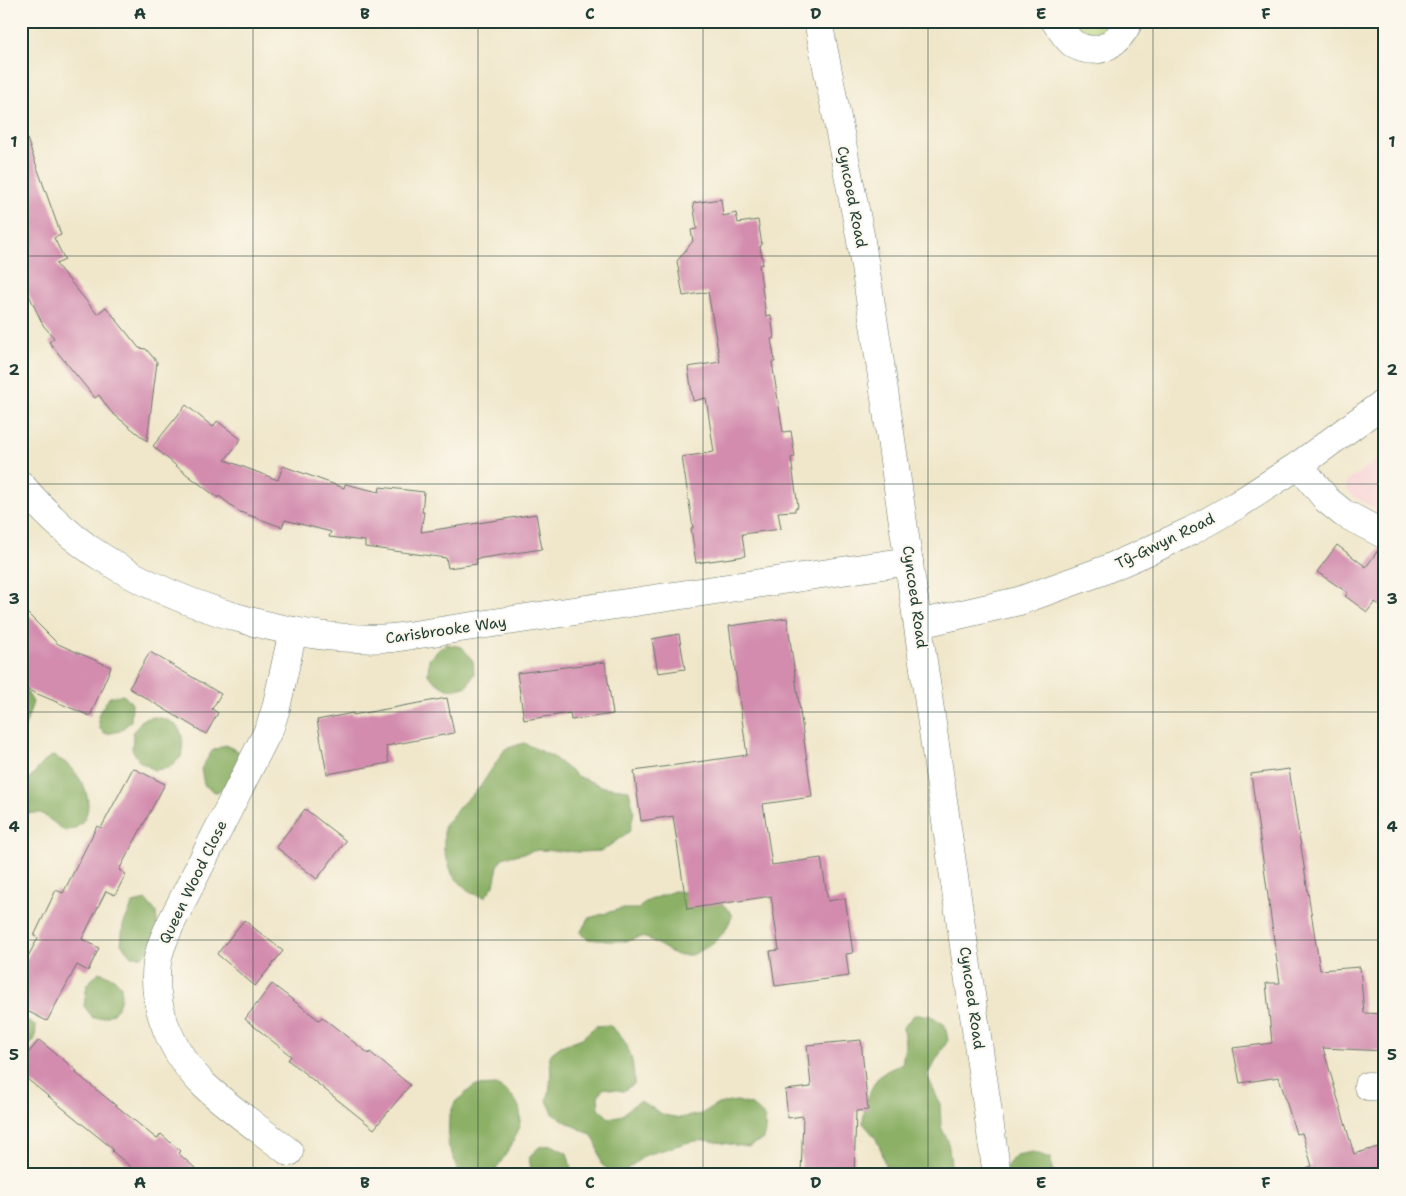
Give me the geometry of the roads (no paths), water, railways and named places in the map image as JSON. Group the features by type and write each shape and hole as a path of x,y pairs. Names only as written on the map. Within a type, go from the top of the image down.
{"street":[{"name":"Cyncoed Road","path":"818,21 860,235 919,624 997,1175"},
{"path":"1055,21 1063,34 1075,45 1091,50 1107,48 1123,34 1129,21"},
{"name":"Tŷ-Gwyn Road","path":"919,624 1019,601 1102,571 1191,531 1237,505 1299,465 1385,402"},
{"path":"1299,465 1327,500 1343,513 1385,536"},
{"name":"Carisbrooke Way","path":"21,485 60,525 103,558 164,590 245,620 293,631 366,640 393,638 909,561"},
{"name":"Queen Wood Close","path":"289,1152 206,1086 186,1065 170,1037 161,1015 157,989 157,963 165,936 270,727 293,631"}]}
